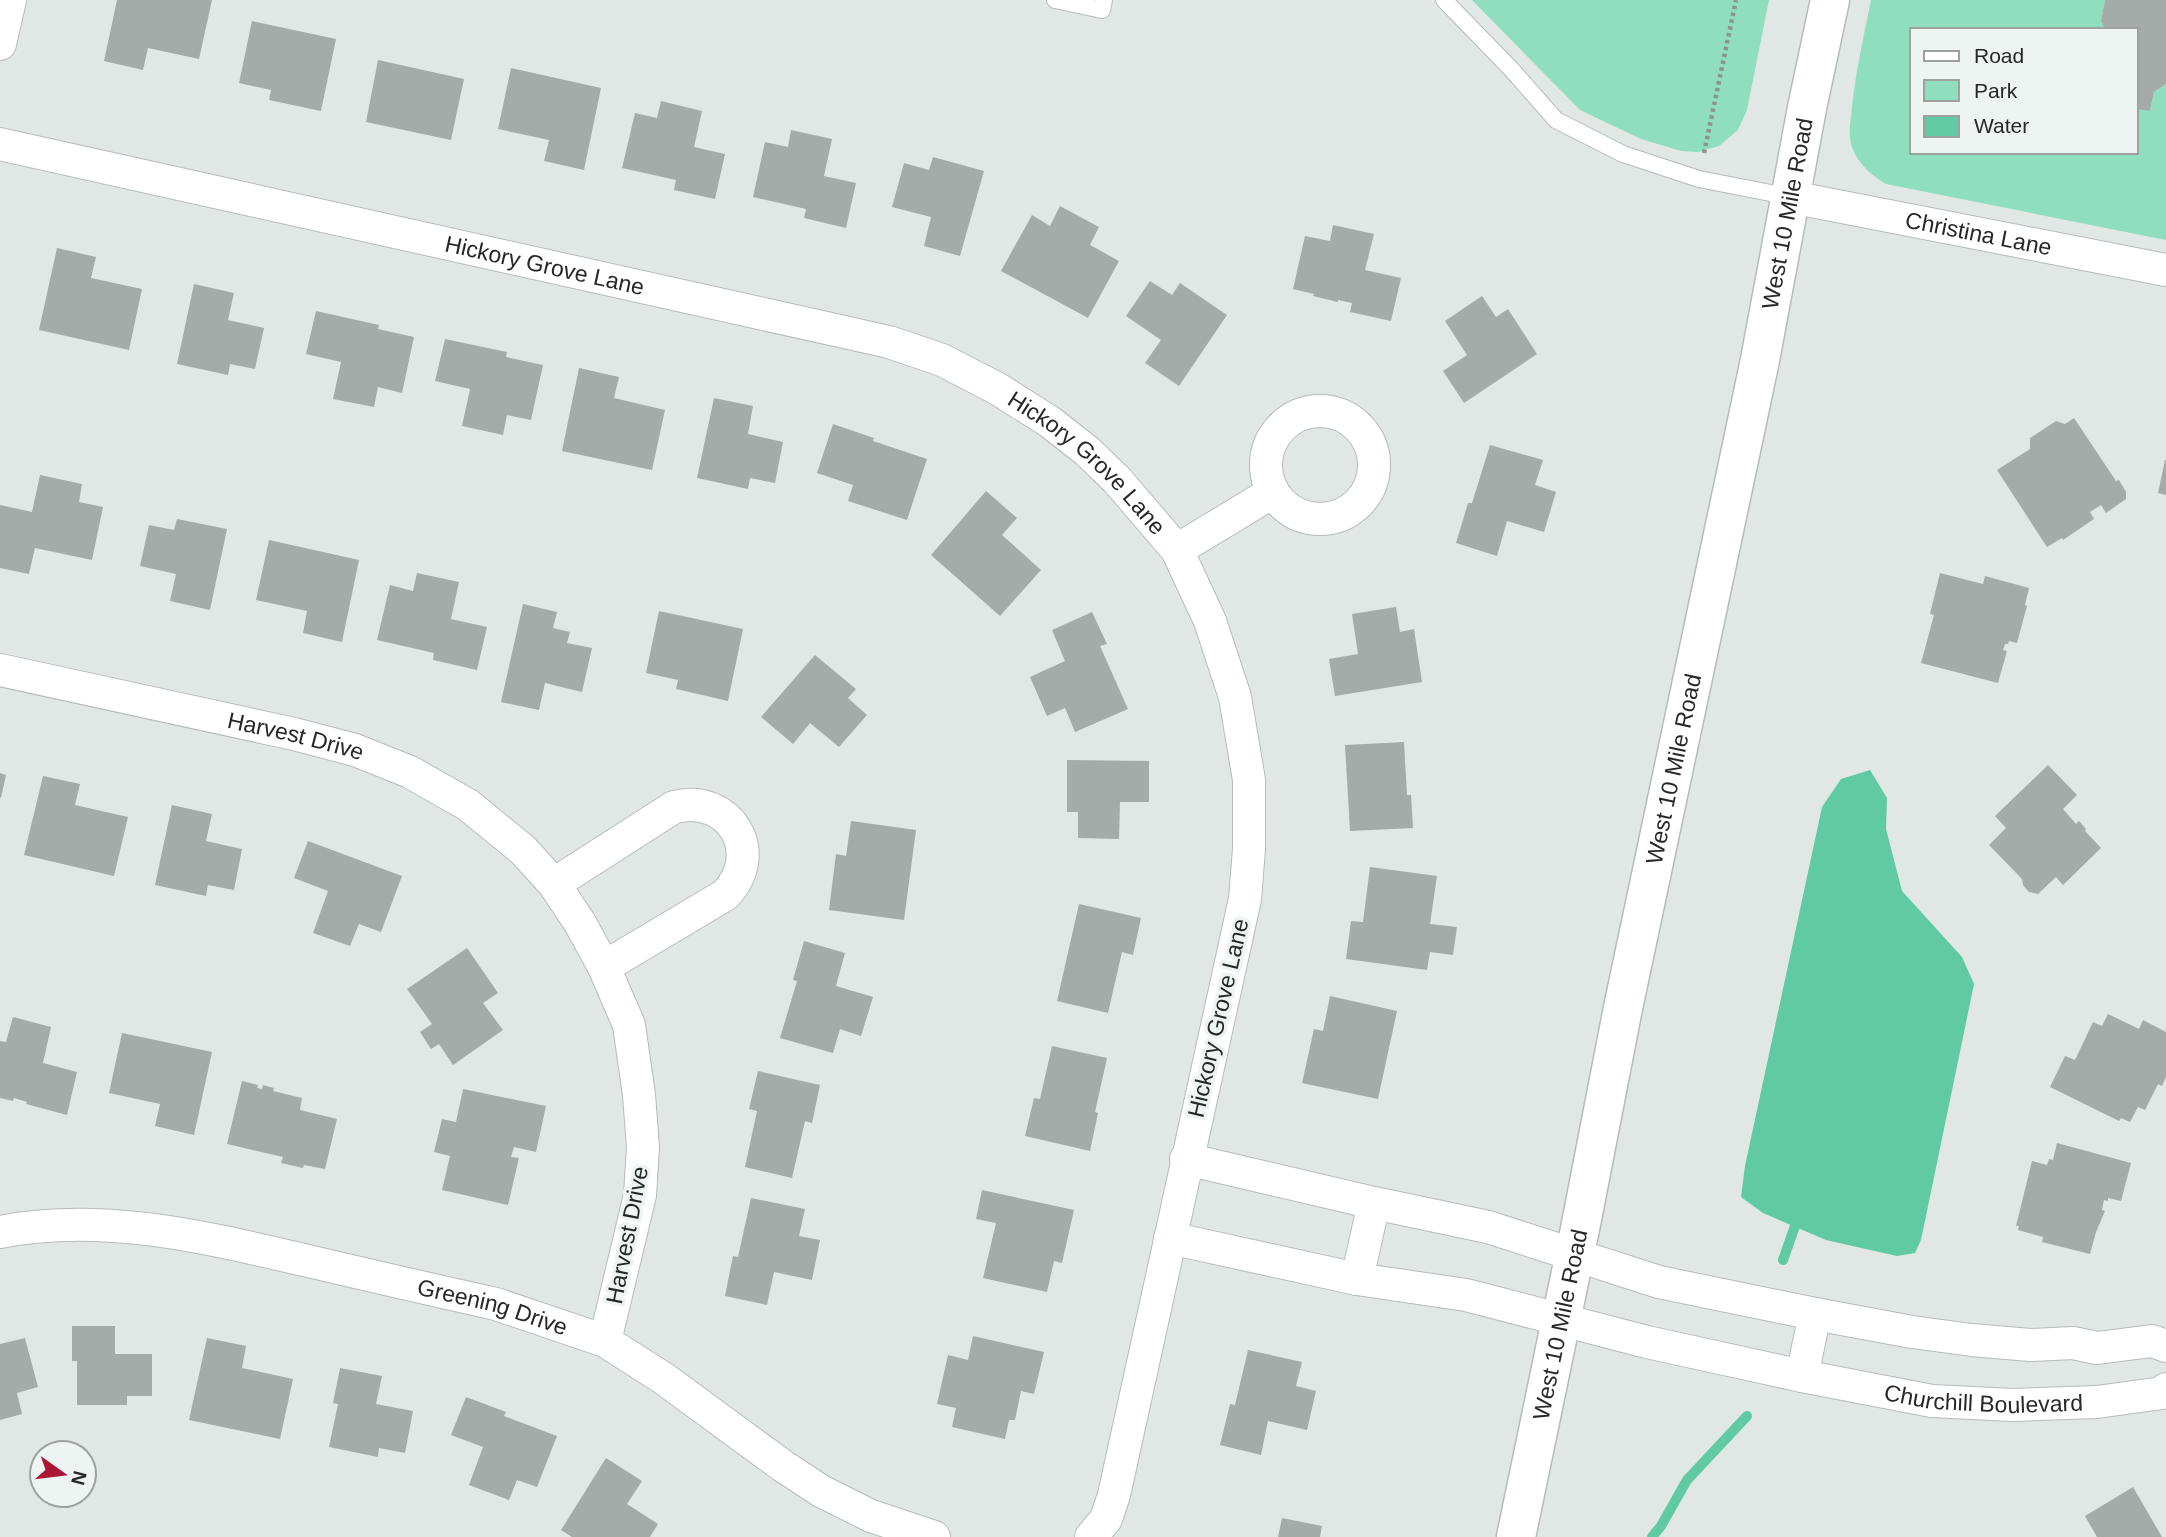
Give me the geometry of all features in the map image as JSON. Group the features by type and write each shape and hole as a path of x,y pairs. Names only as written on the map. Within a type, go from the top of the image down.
{"main road":[{"name":"West 10 Mile Road","path":"1516,1537 1626,996 1760,360 1830,0"}],"street":[{"path":"0,44 10,0"},
{"name":"Hickory Grove Lane","path":"0,144 889,342 942,360 998,389 1050,422 1087,450 1117,480 1177,550 1210,621 1235,697 1249,780 1249,849 1245,899 1186,1159 1108,1531"},
{"name":"Christina Lane","path":"1791,197 2166,270"},
{"path":"1177,550 1273,492"},
{"name":"Harvest Drive","path":"0,670 294,734 355,750 410,772 468,805 523,850 554,884 580,923 604,967 629,1025 639,1095 643,1147 640,1195 605,1341"},
{"path":"554,884 674,807 685,804 700,805 726,816 734,826 744,855 735,884 724,895 604,967"},
{"path":"1186,1159 1488,1227 1659,1282 1815,1314 1972,1340 2030,1345 2073,1343 2097,1348 2152,1342 2166,1346"},
{"path":"1357,1279 1374,1203"},
{"name":"Greening Drive","path":"0,1232 90,1225 168,1231 232,1243 496,1304 605,1341 663,1378 821,1491 871,1516 934,1537"},
{"name":"Churchill Boulevard","path":"1170,1238 1357,1279 1466,1294 1647,1342 1933,1401 1973,1404 2097,1402 2166,1390"},
{"path":"1802,1376 1815,1314"}],"lane":[{"path":"1055,0 1102,10 1104,0"},
{"path":"1444,0 1556,120 1623,154 1699,179 1791,197"}],"path":[{"path":"1699,179 1736,0"}],"green space":[{"path":"1472,0 1769,0 1747,110 1738,130 1719,146 1698,152 1681,151 1641,139 1580,110"},
{"path":"1871,0 2105,0 2101,21 2105,28 1910,28 1910,154 2138,154 2138,109 2150,111 2154,92 2166,84 2166,240 1886,184 1874,176 1854,153 1850,135 1856,80"}],"water":[{"path":"1870,770 1887,798 1886,829 1902,891 1962,957 1974,984 1921,1240 1915,1253 1897,1256 1826,1240 1763,1213 1741,1197 1745,1166 1822,807 1841,779"}],"building":[{"path":"117,0 212,0 199,59 148,48 143,70 104,61"},
{"path":"2105,0 2166,0 2166,84 2154,92 2150,111 2138,109 2138,28 2105,28 2101,21"},
{"path":"252,21 336,39 321,111 269,100 271,90 239,83"},
{"path":"378,60 464,79 451,140 366,122"},
{"path":"511,68 601,88 584,170 544,161 549,140 498,129"},
{"path":"661,101 702,111 694,147 725,154 715,199 674,190 676,180 622,168 635,113 657,118"},
{"path":"791,130 832,139 824,176 856,183 846,228 804,218 806,209 753,197 765,142 788,147"},
{"path":"933,157 984,171 960,256 924,246 931,217 892,207 904,163 929,170"},
{"path":"1060,206 1099,227 1090,245 1119,261 1088,318 1001,271 1032,215 1050,226"},
{"path":"1333,225 1374,234 1365,270 1401,278 1391,321 1350,312 1352,303 1338,302 1293,289 1305,236 1330,241"},
{"path":"57,248 96,257 91,278 142,289 129,350 39,330"},
{"path":"1150,281 1172,295 1180,283 1227,315 1179,386 1145,363 1161,340 1126,316"},
{"path":"194,284 234,293 228,320 264,328 255,369 230,364 228,375 177,364"},
{"path":"1482,296 1496,317 1508,309 1537,354 1464,403 1443,371 1467,355 1445,321"},
{"path":"316,311 379,325 378,329 414,337 402,393 378,387 374,407 333,399 341,362 306,354"},
{"path":"445,339 507,352 506,357 543,365 531,420 507,415 503,435 462,426 470,389 435,381"},
{"path":"579,368 619,377 614,398 665,410 652,470 562,451"},
{"path":"714,398 753,406 748,434 783,442 775,483 750,478 748,489 697,478"},
{"path":"2074,418 2116,481 2119,480 2126,492 2126,499 2106,513 2101,505 2090,512 2094,519 2063,540 2062,538 2047,547 1997,470 2030,449 2030,438 2056,421 2065,424"},
{"path":"833,424 927,459 907,520 848,501 853,485 817,473"},
{"path":"1490,445 1543,460 1535,485 1556,492 1544,532 1507,521 1497,556 1456,543"},
{"path":"2166,460 2166,495 2158,493"},
{"path":"40,475 82,484 79,502 103,507 92,560 35,548 29,574 0,568 0,505 32,512"},
{"path":"986,491 1017,518 1002,535 1041,570 1000,616 931,555"},
{"path":"177,519 227,529 210,610 170,601 176,574 140,566 149,525 174,530"},
{"path":"269,540 359,560 342,642 303,633 307,611 256,600"},
{"path":"417,573 459,582 451,619 487,627 477,670 433,660 434,653 377,640 390,585 413,591"},
{"path":"1940,573 1983,584 1985,576 2029,588 2017,643 2009,641 2005,644 2003,650 2007,651 1998,683 1921,663 1934,615 1930,614"},
{"path":"523,604 557,612 553,628 570,632 567,643 592,648 582,692 545,683 539,710 501,702"},
{"path":"1396,607 1400,632 1414,629 1422,682 1335,696 1329,659 1358,654 1352,614"},
{"path":"659,611 743,629 728,701 676,689 678,680 646,673"},
{"path":"1092,612 1107,644 1100,646 1128,709 1075,732 1065,708 1047,716 1030,677 1065,661 1052,630"},
{"path":"815,655 856,689 848,698 867,715 839,747 810,723 793,744 761,717"},
{"path":"1404,742 1407,795 1411,795 1413,828 1350,831 1345,745"},
{"path":"1067,760 1149,761 1149,802 1120,802 1119,839 1078,838 1078,812 1067,812"},
{"path":"2048,765 2077,795 2063,809 2076,824 2079,821 2101,848 2063,885 2056,877 2038,894 2029,892 2022,879 1989,845 2006,828 1995,816"},
{"path":"0,773 6,775 1,798 0,797"},
{"path":"43,776 80,784 75,805 128,817 114,876 24,855"},
{"path":"172,805 212,814 206,841 242,849 234,890 208,885 206,896 155,885"},
{"path":"851,821 916,830 904,920 829,910 836,854 846,856"},
{"path":"308,841 402,876 381,932 359,924 350,946 313,933 328,891 294,878"},
{"path":"1370,867 1437,876 1430,924 1457,927 1453,955 1430,952 1427,970 1346,959 1351,921 1363,922"},
{"path":"1079,904 1141,918 1133,955 1122,952 1108,1013 1057,1001"},
{"path":"804,941 845,953 836,986 873,997 861,1036 840,1029 833,1053 780,1038 797,981 793,980"},
{"path":"467,948 498,993 483,1003 503,1030 453,1065 439,1044 431,1049 420,1032 432,1024 407,989"},
{"path":"1330,996 1397,1011 1378,1099 1302,1083 1314,1029 1323,1031"},
{"path":"2108,1014 2139,1029 2143,1020 2166,1032 2166,1077 2162,1086 2158,1084 2145,1110 2138,1107 2130,1122 2121,1118 2119,1121 2050,1087 2065,1056 2075,1060 2093,1022 2102,1026"},
{"path":"13,1017 51,1027 43,1063 77,1072 67,1115 14,1098 13,1101 0,1098 0,1041 6,1042"},
{"path":"122,1033 212,1052 194,1135 155,1126 160,1104 109,1093"},
{"path":"1052,1046 1107,1058 1090,1151 1025,1136 1034,1098 1040,1099"},
{"path":"758,1071 820,1085 812,1123 805,1121 792,1178 745,1167 757,1111 749,1109"},
{"path":"242,1081 258,1085 257,1088 262,1089 263,1085 274,1088 273,1091 302,1098 300,1110 337,1119 325,1169 281,1163 283,1157 227,1144"},
{"path":"463,1089 546,1106 536,1152 514,1147 511,1157 519,1158 508,1205 442,1190 450,1156 434,1152 442,1119 456,1122"},
{"path":"2057,1143 2131,1163 2121,1201 2108,1198 2108,1201 2104,1200 2102,1210 2105,1211 2090,1254 2042,1242 2043,1237 2018,1230 2019,1226 2016,1226 2032,1161 2047,1165 2049,1159 2053,1160"},
{"path":"982,1190 1074,1210 1062,1263 1054,1261 1047,1292 983,1278 996,1223 976,1219"},
{"path":"751,1198 805,1209 799,1236 820,1240 812,1280 774,1272 767,1305 725,1296 733,1256 738,1257"},
{"path":"72,1326 115,1326 115,1354 152,1354 152,1396 127,1396 127,1405 77,1405 77,1361 72,1361"},
{"path":"973,1336 1044,1352 1034,1394 1021,1391 1015,1420 1009,1420 1005,1439 952,1427 956,1408 937,1404 948,1355 968,1360"},
{"path":"25,1338 38,1387 17,1393 22,1414 0,1420 0,1344"},
{"path":"207,1338 246,1346 242,1368 293,1379 280,1439 189,1420"},
{"path":"1248,1350 1302,1362 1296,1386 1316,1391 1307,1430 1268,1421 1261,1455 1220,1445 1230,1404 1235,1405"},
{"path":"340,1368 382,1376 376,1404 413,1411 405,1453 379,1448 378,1457 329,1447 338,1404 333,1403"},
{"path":"466,1397 506,1412 504,1416 557,1436 537,1487 517,1480 509,1500 469,1485 483,1447 451,1435"},
{"path":"606,1458 642,1481 627,1504 658,1524 650,1537 572,1537 561,1530"},
{"path":"2133,1487 2162,1537 2097,1537 2085,1516"},
{"path":"1282,1518 1322,1526 1320,1537 1278,1537"}],"waterway":[{"path":"1783,1260 1795,1226"},
{"path":"1652,1537 1687,1480 1747,1416"}]}
